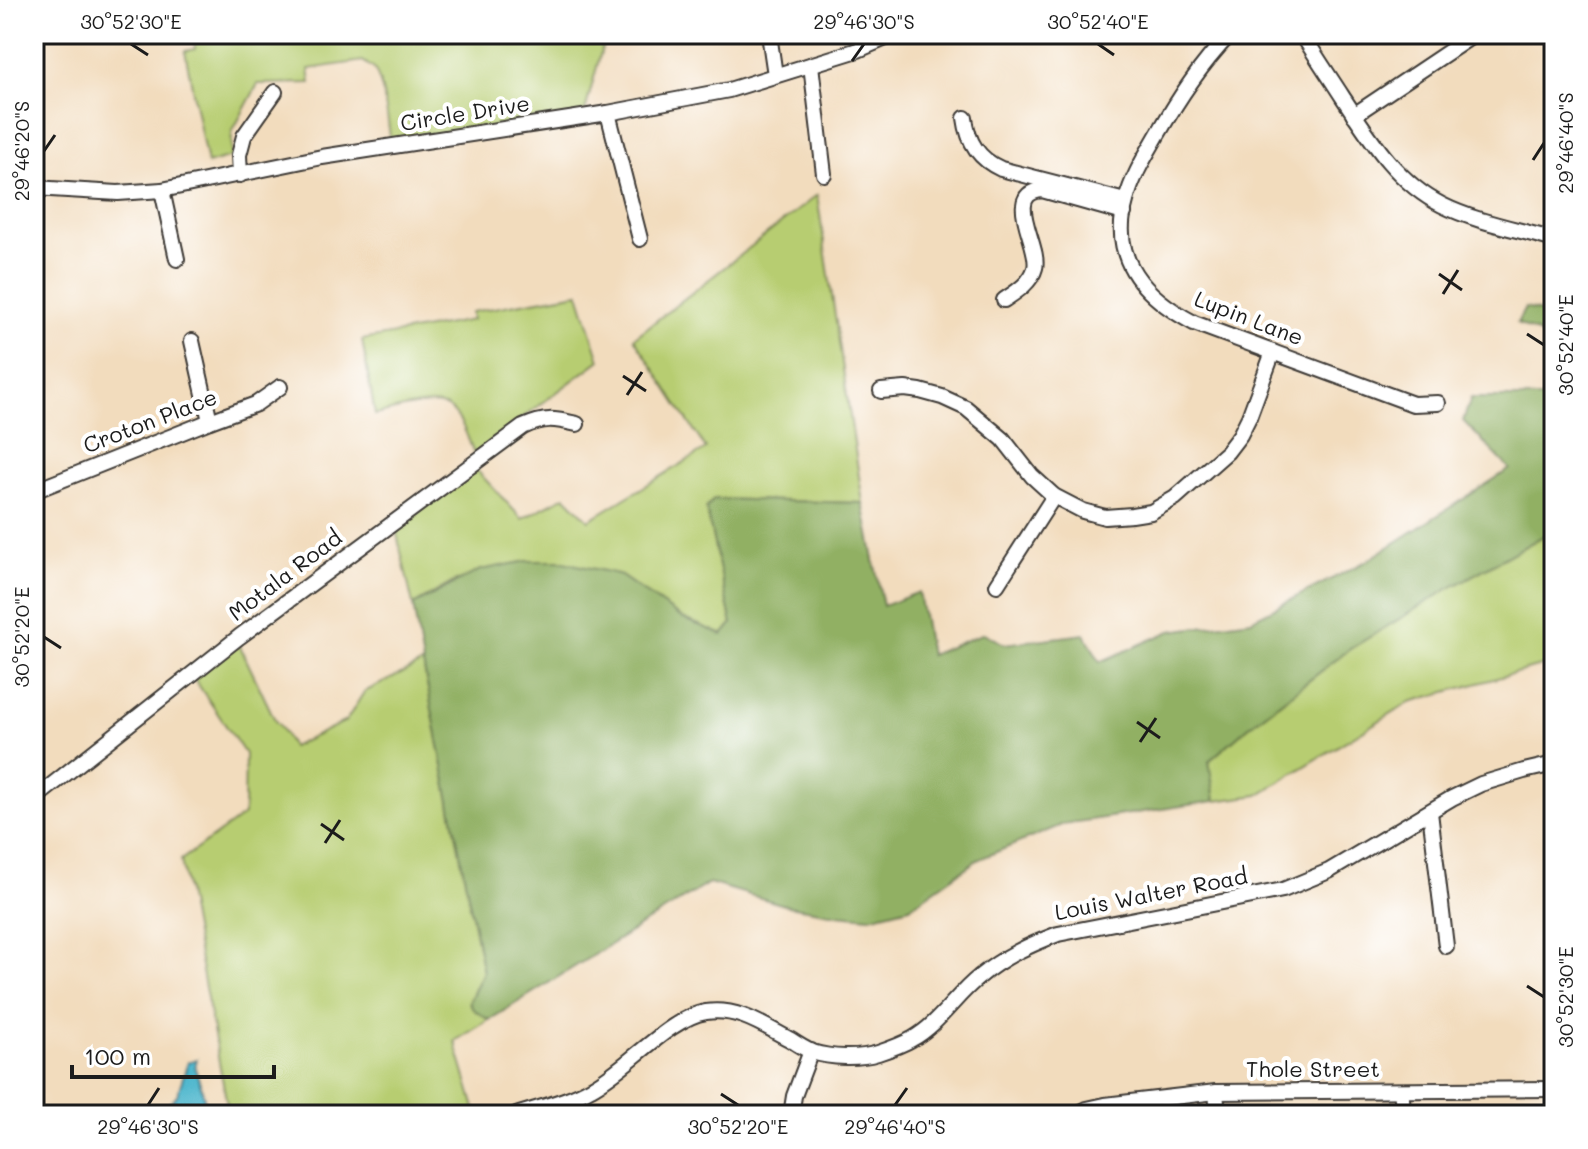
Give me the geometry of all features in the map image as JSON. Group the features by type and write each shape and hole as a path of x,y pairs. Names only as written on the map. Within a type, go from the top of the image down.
{"street":[{"path":"769,34 775,75"},
{"name":"Circle Drive","path":"34,188 118,193 162,190 322,157 608,113 729,90 858,50 895,34"},
{"name":"Lupin Lane","path":"1230,34 1193,77 1146,155 1124,207 1122,241 1129,265 1156,299 1194,323 1413,404 1438,403"},
{"path":"1302,34 1354,115 1393,168 1410,184 1443,205 1554,240"},
{"path":"1354,115 1475,34"},
{"path":"811,65 824,174"},
{"path":"240,175 239,155 244,136 275,92"},
{"path":"608,113 640,239"},
{"path":"965,118 972,143 978,154 989,163 1124,207"},
{"path":"162,190 177,259"},
{"path":"1004,300 1026,284 1036,265 1024,213 1025,199 1031,193 1042,190 1124,207"},
{"path":"192,341 210,421"},
{"path":"881,391 920,391 966,408 1003,439 1032,476 1054,496 1083,511 1105,517 1151,512 1175,498 1227,452 1249,417 1273,352"},
{"name":"Croton Place","path":"34,491 256,404 280,387"},
{"name":"Motala Road","path":"34,799 239,637 523,427 539,420 553,419 577,424"},
{"path":"997,585 1054,496"},
{"name":"Louis Walter Road","path":"516,1115 590,1089 685,1018 702,1012 718,1010 735,1013 811,1051 837,1055 875,1054 914,1038 976,979 994,965 1036,942 1058,934 1283,890 1329,871 1481,784 1554,764"},
{"path":"1430,812 1446,946"},
{"path":"791,1115 794,1096 811,1051"},
{"name":"Thole Street","path":"1075,1115 1105,1105 1216,1092 1554,1089"},
{"path":"1401,1091 1404,1115"},
{"path":"1216,1092 1218,1115"}],"green space":[{"path":"194,34 253,34 255,41 290,34 612,34 605,37 584,115 391,146 381,85 374,69 363,61 309,69 311,83 258,84 232,132 231,157 207,164 185,51 195,49"},
{"path":"817,195 863,503 714,499 706,508 732,624 723,635 682,618 618,574 455,581 413,605 394,521 471,464 522,519 565,496 589,520 706,449 634,338"},
{"path":"579,293 600,360 474,454 458,419 443,406 414,406 375,415 362,340 472,320 471,312"},
{"path":"1525,308 1554,315 1554,530 1350,649 1247,728 1209,761 1215,801 1064,824 977,860 910,907 870,917 788,906 709,883 489,1020 473,1009 469,1002 483,972 413,605 480,570 527,561 559,561 618,574 682,618 723,635 732,624 706,508 714,499 863,503 883,606 919,592 930,655 984,633 1004,644 1085,634 1100,662 1171,631 1251,620 1365,562 1510,469 1463,421 1471,398 1551,398 1544,336 1517,323"},
{"path":"1554,530 1554,675 1548,664 1410,702 1258,795 1215,801 1209,761 1247,728 1350,649"},
{"path":"236,638 276,722 292,747 346,721 364,692 423,663 483,972 469,1002 473,1009 489,1020 455,1041 477,1115 229,1115 181,860 244,815 245,754 191,674"}],"water":[{"path":"197,1059 196,1070 207,1115 175,1115 180,1106 170,1103 177,1095 188,1062"}]}
